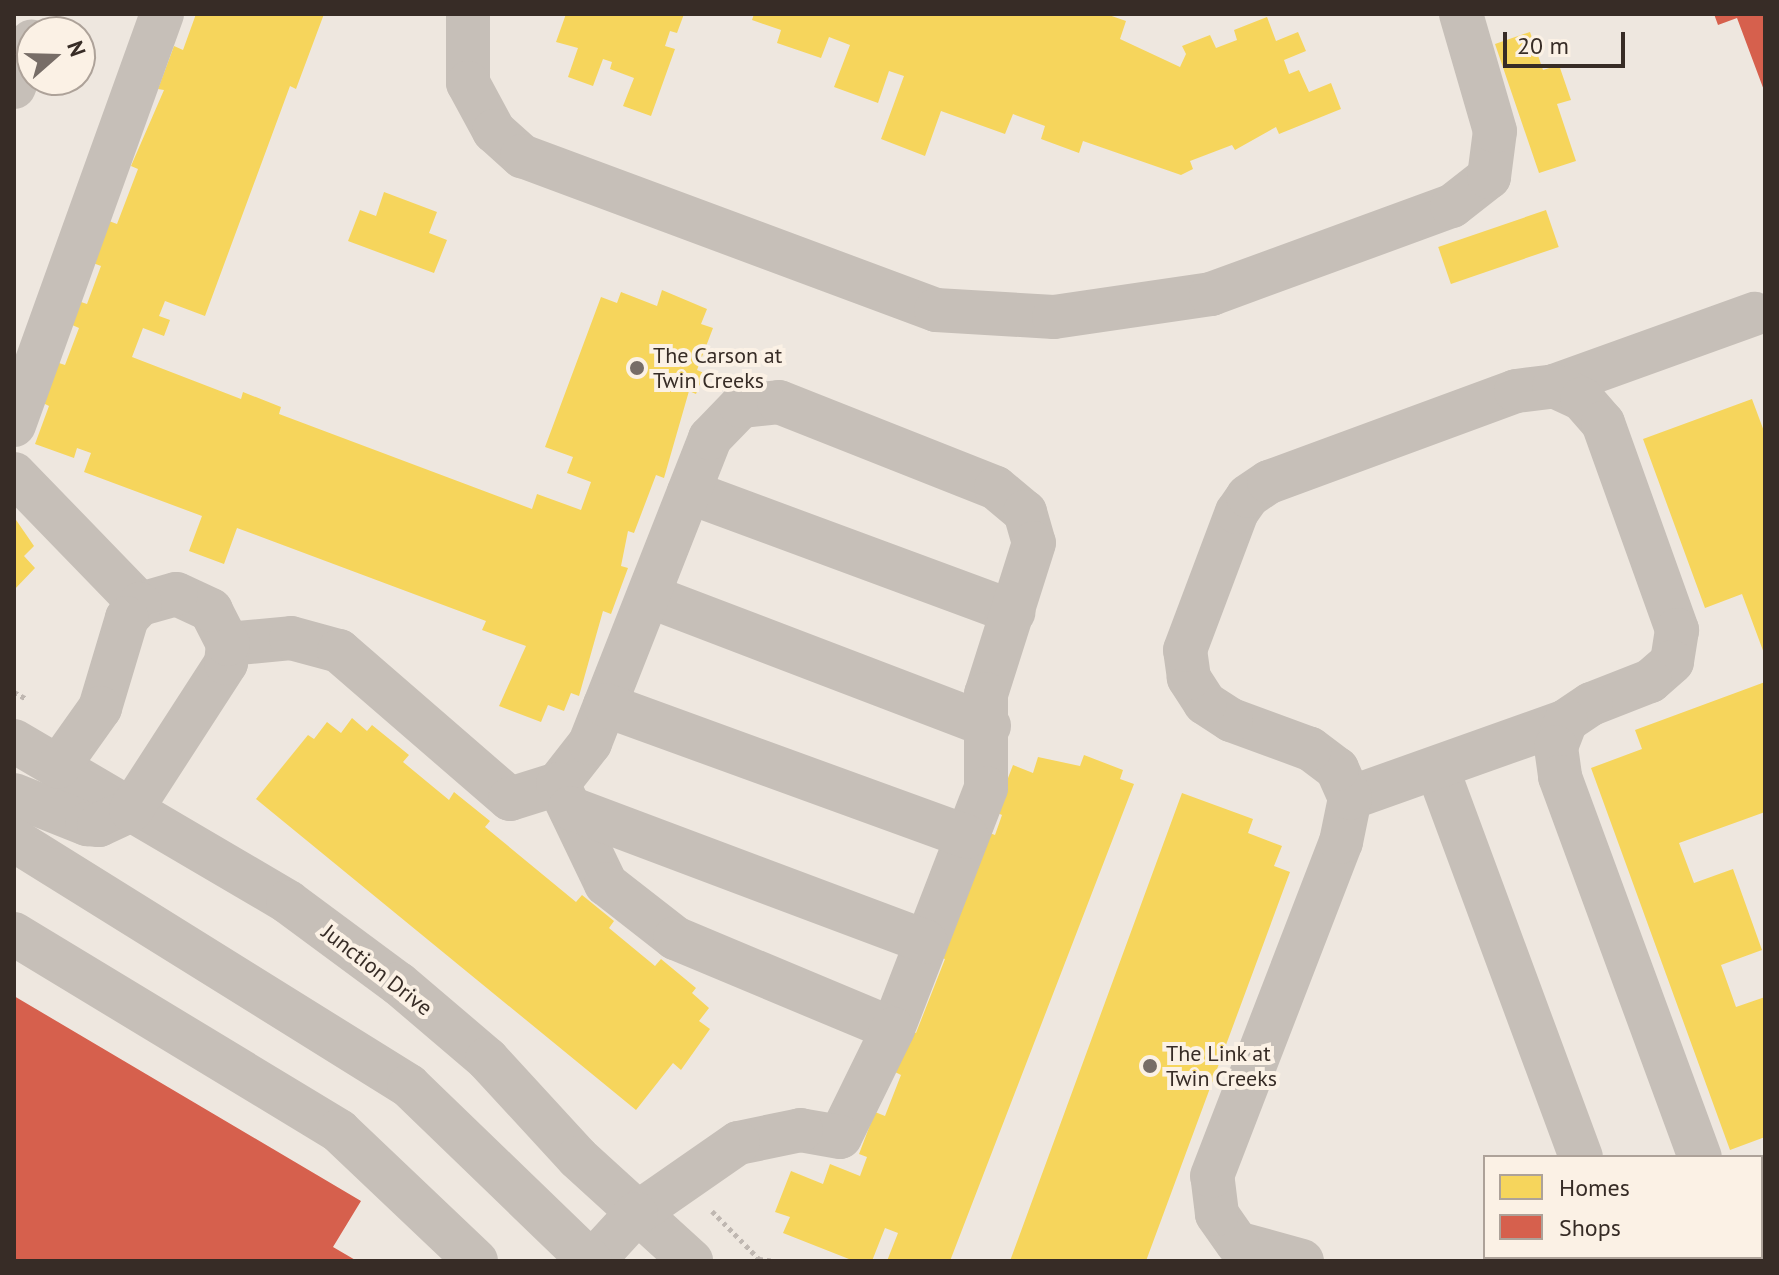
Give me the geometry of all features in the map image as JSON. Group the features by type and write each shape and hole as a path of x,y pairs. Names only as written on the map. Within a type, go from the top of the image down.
{"street":[{"path":"14,425 162,14"},
{"path":"468,14 468,83 494,131 522,156 936,310 1054,317 1211,294 1452,206 1489,177 1495,131 1461,14"},
{"path":"1295,1260 1237,1243 1217,1214 1212,1176 1341,842 1350,798 1337,769 1310,749 1231,720 1205,703 1189,678 1185,650 1237,512 1248,496 1269,482 1516,391 1554,386 1754,314"},
{"path":"1350,798 1566,721 1591,704 1650,681 1672,662 1677,630 1603,423 1582,399 1554,386"},
{"path":"14,840 409,1086 592,1261 636,1214 738,1143 801,1130 840,1137 893,1029 986,788 989,726 986,694 1034,543 1025,512 996,488 779,402 741,406 710,438 590,743 564,796"},
{"path":"14,474 140,604"},
{"path":"689,492 1014,612"},
{"path":"58,767 100,708 127,618 140,604 176,594 195,599 217,617 227,653"},
{"path":"649,596 989,726"},
{"path":"14,795 87,824 99,825 131,810 227,653 291,638 339,651 510,799 564,796 926,942"},
{"path":"605,705 967,837"},
{"path":"1566,721 1556,747 1560,777 1699,1155"},
{"name":"Junction Drive","path":"14,741 288,902 399,984 487,1059 636,1214 691,1261"},
{"path":"1437,768 1580,1155"},
{"path":"564,796 606,884 675,938 893,1029"},
{"path":"14,934 339,1131 476,1261"}],"building: Homes":[{"name":"The Carson at Twin Creeks","path":"196,14 324,14 296,89 290,86 205,316 165,301 159,316 170,320 164,336 143,328 132,357 241,399 243,392 281,407 279,414 532,509 537,494 581,510 591,482 567,473 573,457 545,447 601,297 617,303 621,292 657,306 662,290 707,309 701,324 713,328 697,370 704,373 696,394 689,391 664,478 656,475 634,533 628,531 621,566 628,568 611,614 603,611 579,696 571,693 564,711 548,705 541,722 499,706 526,646 482,630 486,621 237,528 224,564 189,551 202,516 84,472 91,453 77,448 74,458 35,444 49,406 41,402 56,362 65,365 79,328 70,324 78,301 87,304 101,266 93,263 109,221 117,224 138,169 131,166 164,90 158,89 174,46 183,50"},
{"path":"566,14 684,14 677,33 670,31 665,46 675,49 651,116 623,106 634,78 610,69 612,62 603,59 593,86 568,77 578,48 556,42"},
{"path":"754,14 1106,14 1126,21 1120,39 1180,67 1186,54 1182,46 1210,35 1216,48 1237,40 1234,30 1267,17 1276,41 1298,32 1306,51 1284,60 1289,74 1299,70 1309,92 1331,83 1341,109 1279,134 1276,127 1235,150 1232,145 1190,161 1193,169 1181,175 1083,141 1079,153 1041,139 1045,126 1013,114 1005,134 941,111 925,156 881,139 904,76 889,71 878,103 834,87 850,45 829,37 821,58 777,43 781,30 752,20"},
{"path":"1530,32 1543,70 1559,65 1571,100 1557,104 1576,161 1539,173 1495,44"},
{"path":"384,192 437,212 429,233 447,240 434,273 348,241 360,210 376,216"},
{"path":"1546,210 1559,247 1451,284 1438,247"},
{"path":"1752,399 1765,434 1765,656 1742,594 1705,608 1643,439"},
{"path":"14,517 34,546 24,556 35,568 14,590"},
{"path":"1765,682 1765,812 1679,843 1694,883 1733,869 1762,950 1721,965 1736,1007 1765,997 1765,1137 1730,1150 1591,768 1642,749 1635,730"},
{"path":"352,718 367,731 372,725 409,755 403,762 449,800 454,792 490,821 485,827 576,902 582,895 614,921 609,928 655,966 661,959 696,988 692,993 709,1008 699,1021 710,1029 681,1070 673,1063 636,1110 256,799 308,735 314,739 327,722 341,733"},
{"path":"1084,755 1123,770 1120,779 1134,784 950,1261 887,1261 898,1233 885,1228 872,1261 854,1261 783,1233 790,1217 775,1212 791,1171 823,1184 830,1164 860,1176 867,1157 859,1154 875,1112 885,1116 901,1075 893,1071 909,1030 916,1033 945,959 936,956 987,832 995,835 1002,815 995,812 1013,765 1033,773 1038,757 1080,766"},
{"name":"The Link at Twin Creeks","path":"1182,793 1253,819 1248,833 1282,846 1274,866 1290,872 1146,1261 1010,1261"},
{"path":"1763,1255 1765,1261 1667,1261 1763,1259"}],"building: Shops":[{"path":"1714,14 1765,14 1765,93 1737,18 1718,25"},
{"path":"14,996 361,1201 333,1247 357,1261 14,1261"}],"place":[{"name":"The Carson at Twin Creeks","path":"637,368"},
{"name":"The Link at Twin Creeks","path":"1150,1066"}]}
